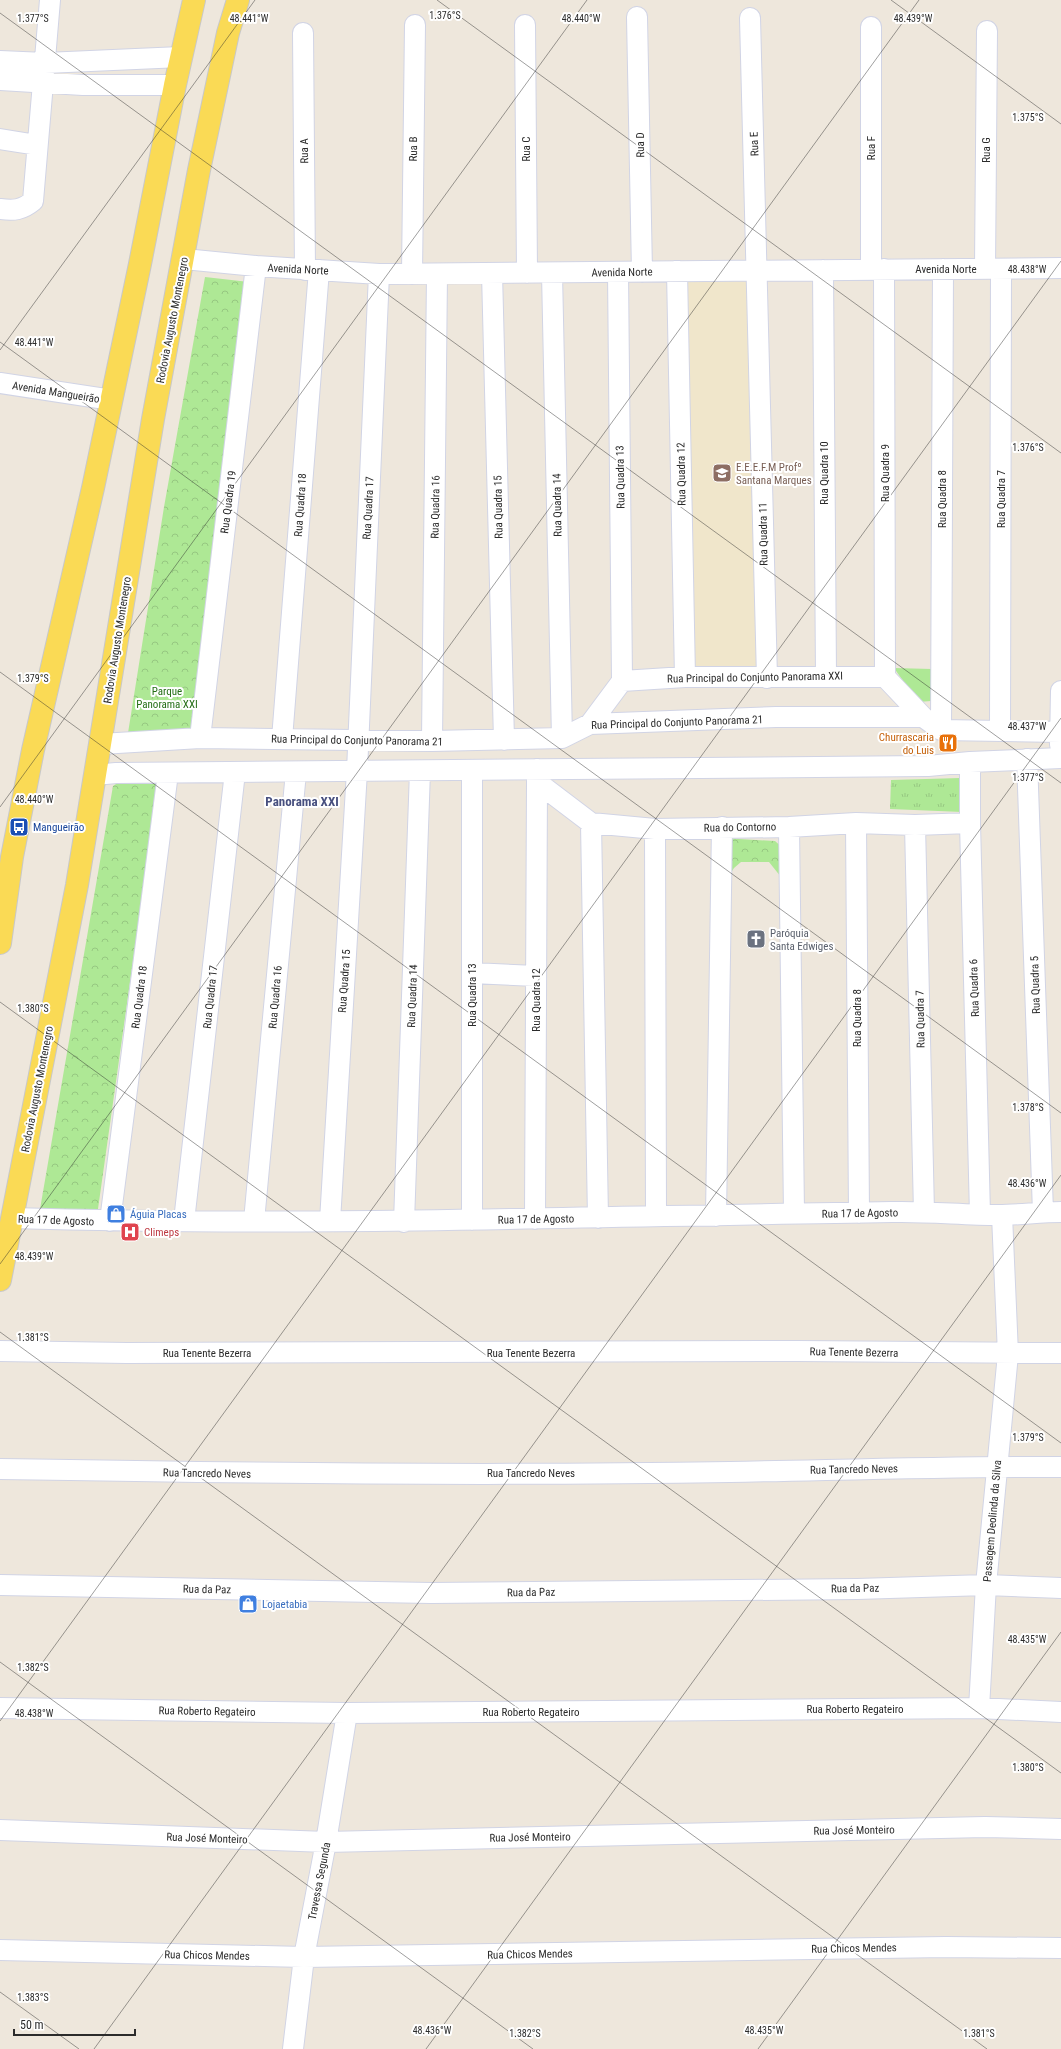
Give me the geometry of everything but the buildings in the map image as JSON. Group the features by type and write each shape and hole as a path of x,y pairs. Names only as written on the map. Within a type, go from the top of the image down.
{"main road":[{"path":"0,943 12,858 33,750 112,400 174,85 194,0"},
{"name":"Rodovia Augusto Montenegro","path":"0,1280 77,885 153,419 184,259 199,170 228,33 238,0"}],"street":[{"path":"0,208 14,210 22,209 33,201 50,0"},
{"name":"Rua D","path":"637,17 642,272"},
{"name":"Rua E","path":"750,18 758,271"},
{"name":"Rua B","path":"412,274 415,25"},
{"name":"Rua C","path":"525,25 527,273"},
{"name":"Rua F","path":"871,27 878,270"},
{"name":"Rua G","path":"987,30 993,269"},
{"name":"Rua A","path":"303,33 312,270"},
{"path":"0,61 45,63 181,57"},
{"path":"0,80 83,85 174,85"},
{"path":"0,139 37,145"},
{"name":"Avenida Norte","path":"184,259 256,266 379,274 1061,268"},
{"name":"Rua Quadra 19","path":"200,738 256,266"},
{"name":"Rua Quadra 8","path":"940,730 943,269"},
{"name":"Rua Quadra 7","path":"993,269 1000,730"},
{"name":"Rua Quadra 18","path":"282,739 312,270"},
{"name":"Rua Quadra 10","path":"823,270 826,676"},
{"name":"Rua Quadra 9","path":"878,270 884,677"},
{"name":"Rua Quadra 12","path":"677,271 685,677"},
{"name":"Rua Quadra 11","path":"758,271 767,678"},
{"name":"Rua Quadra 13","path":"618,272 622,681"},
{"name":"Rua Quadra 15","path":"492,273 504,740"},
{"name":"Rua Quadra 14","path":"552,273 562,738"},
{"name":"Rua Quadra 17","path":"358,741 379,274"},
{"name":"Rua Quadra 16","path":"432,741 437,274"},
{"name":"Avenida Mangueirão","path":"0,383 112,400"},
{"name":"Rua Principal do Conjunto Panorama XXI","path":"622,681 685,677 884,677"},
{"path":"884,677 924,717 940,730 1061,732"},
{"path":"590,724 622,681"},
{"path":"95,775 168,772 472,770 537,776 928,766 970,762 1060,758 1061,692"},
{"name":"Rua Principal do Conjunto Panorama 21","path":"101,744 200,738 358,741 504,740 562,738 590,724 776,717 924,717"},
{"name":"Rua Quadra 15","path":"330,1221 358,741"},
{"name":"Rua Quadra 5","path":"1027,759 1052,1212"},
{"name":"Rua Quadra 6","path":"970,762 970,823 980,1214"},
{"name":"Rua Quadra 13","path":"472,770 472,1220"},
{"name":"Rua Quadra 14","path":"404,1222 420,771"},
{"name":"Rua Quadra 18","path":"110,1222 168,772"},
{"name":"Rua Quadra 17","path":"184,1221 235,772"},
{"name":"Rua Quadra 16","path":"254,1221 296,772"},
{"path":"537,776 591,823 598,1218"},
{"name":"Rua Quadra 12","path":"535,1219 537,776"},
{"name":"Rua do Contorno","path":"591,823 655,829 788,827 856,823 915,825 970,823"},
{"name":"Rua Quadra 8","path":"856,823 859,1213"},
{"name":"Rua Quadra 7","path":"915,825 924,1212"},
{"path":"716,1216 722,827"},
{"path":"788,827 794,1213"},
{"path":"655,829 656,1216"},
{"path":"472,973 536,976"},
{"name":"Rua 17 de Agosto","path":"12,1218 110,1222 404,1222 794,1213 924,1212 1002,1215 1052,1212"},
{"name":"Passagem Deolinda da Silva","path":"979,1708 986,1585 1008,1354 1002,1215"},
{"name":"Rua Tenente Bezerra","path":"0,1351 175,1353 798,1351 1008,1354 1061,1353"},
{"name":"Rua Tancredo Neves","path":"0,1469 271,1474 729,1472 997,1466 1061,1467"},
{"name":"Rua da Paz","path":"0,1585 431,1593 857,1589 986,1585 1061,1588"},
{"name":"Rua Roberto Regateiro","path":"0,1708 347,1713 979,1708 1061,1712"},
{"name":"Travessa Segunda","path":"293,2049 304,1957 326,1842 347,1713"},
{"name":"Rua José Monteiro","path":"0,1830 326,1842 985,1827 1061,1829"},
{"name":"Rua Chicos Mendes","path":"0,1950 304,1957 946,1947 1061,1948"}],"shaded area":[{"name":"E.E.E.F.M Profº Santana Marques","path":"753,271 763,673 689,671 681,275"}],"green space":[{"name":"Parque Panorama XXI","path":"205,277 249,282 196,730 128,733 164,507"},
{"path":"894,668 932,669 931,701 918,702"},
{"path":"960,778 962,812 890,809 891,780"},
{"path":"119,782 158,784 97,1216 39,1215 113,786"},
{"path":"722,838 775,841 784,849 785,882 769,862 741,862 734,868 720,890"}],"place":[{"name":"E.E.E.F.M Profº Santana Marques","path":"722,473"},
{"name":"Churrascaria do Luis","path":"948,743"},
{"name":"Mangueirão","path":"19,827"},
{"name":"Paróquia Santa Edwiges","path":"756,939"},
{"name":"Águia Placas","path":"116,1214"},
{"name":"Climeps","path":"130,1232"},
{"name":"Lojaetabia","path":"248,1604"}],"district":[{"name":"Panorama XXI","path":"302,801"}]}
